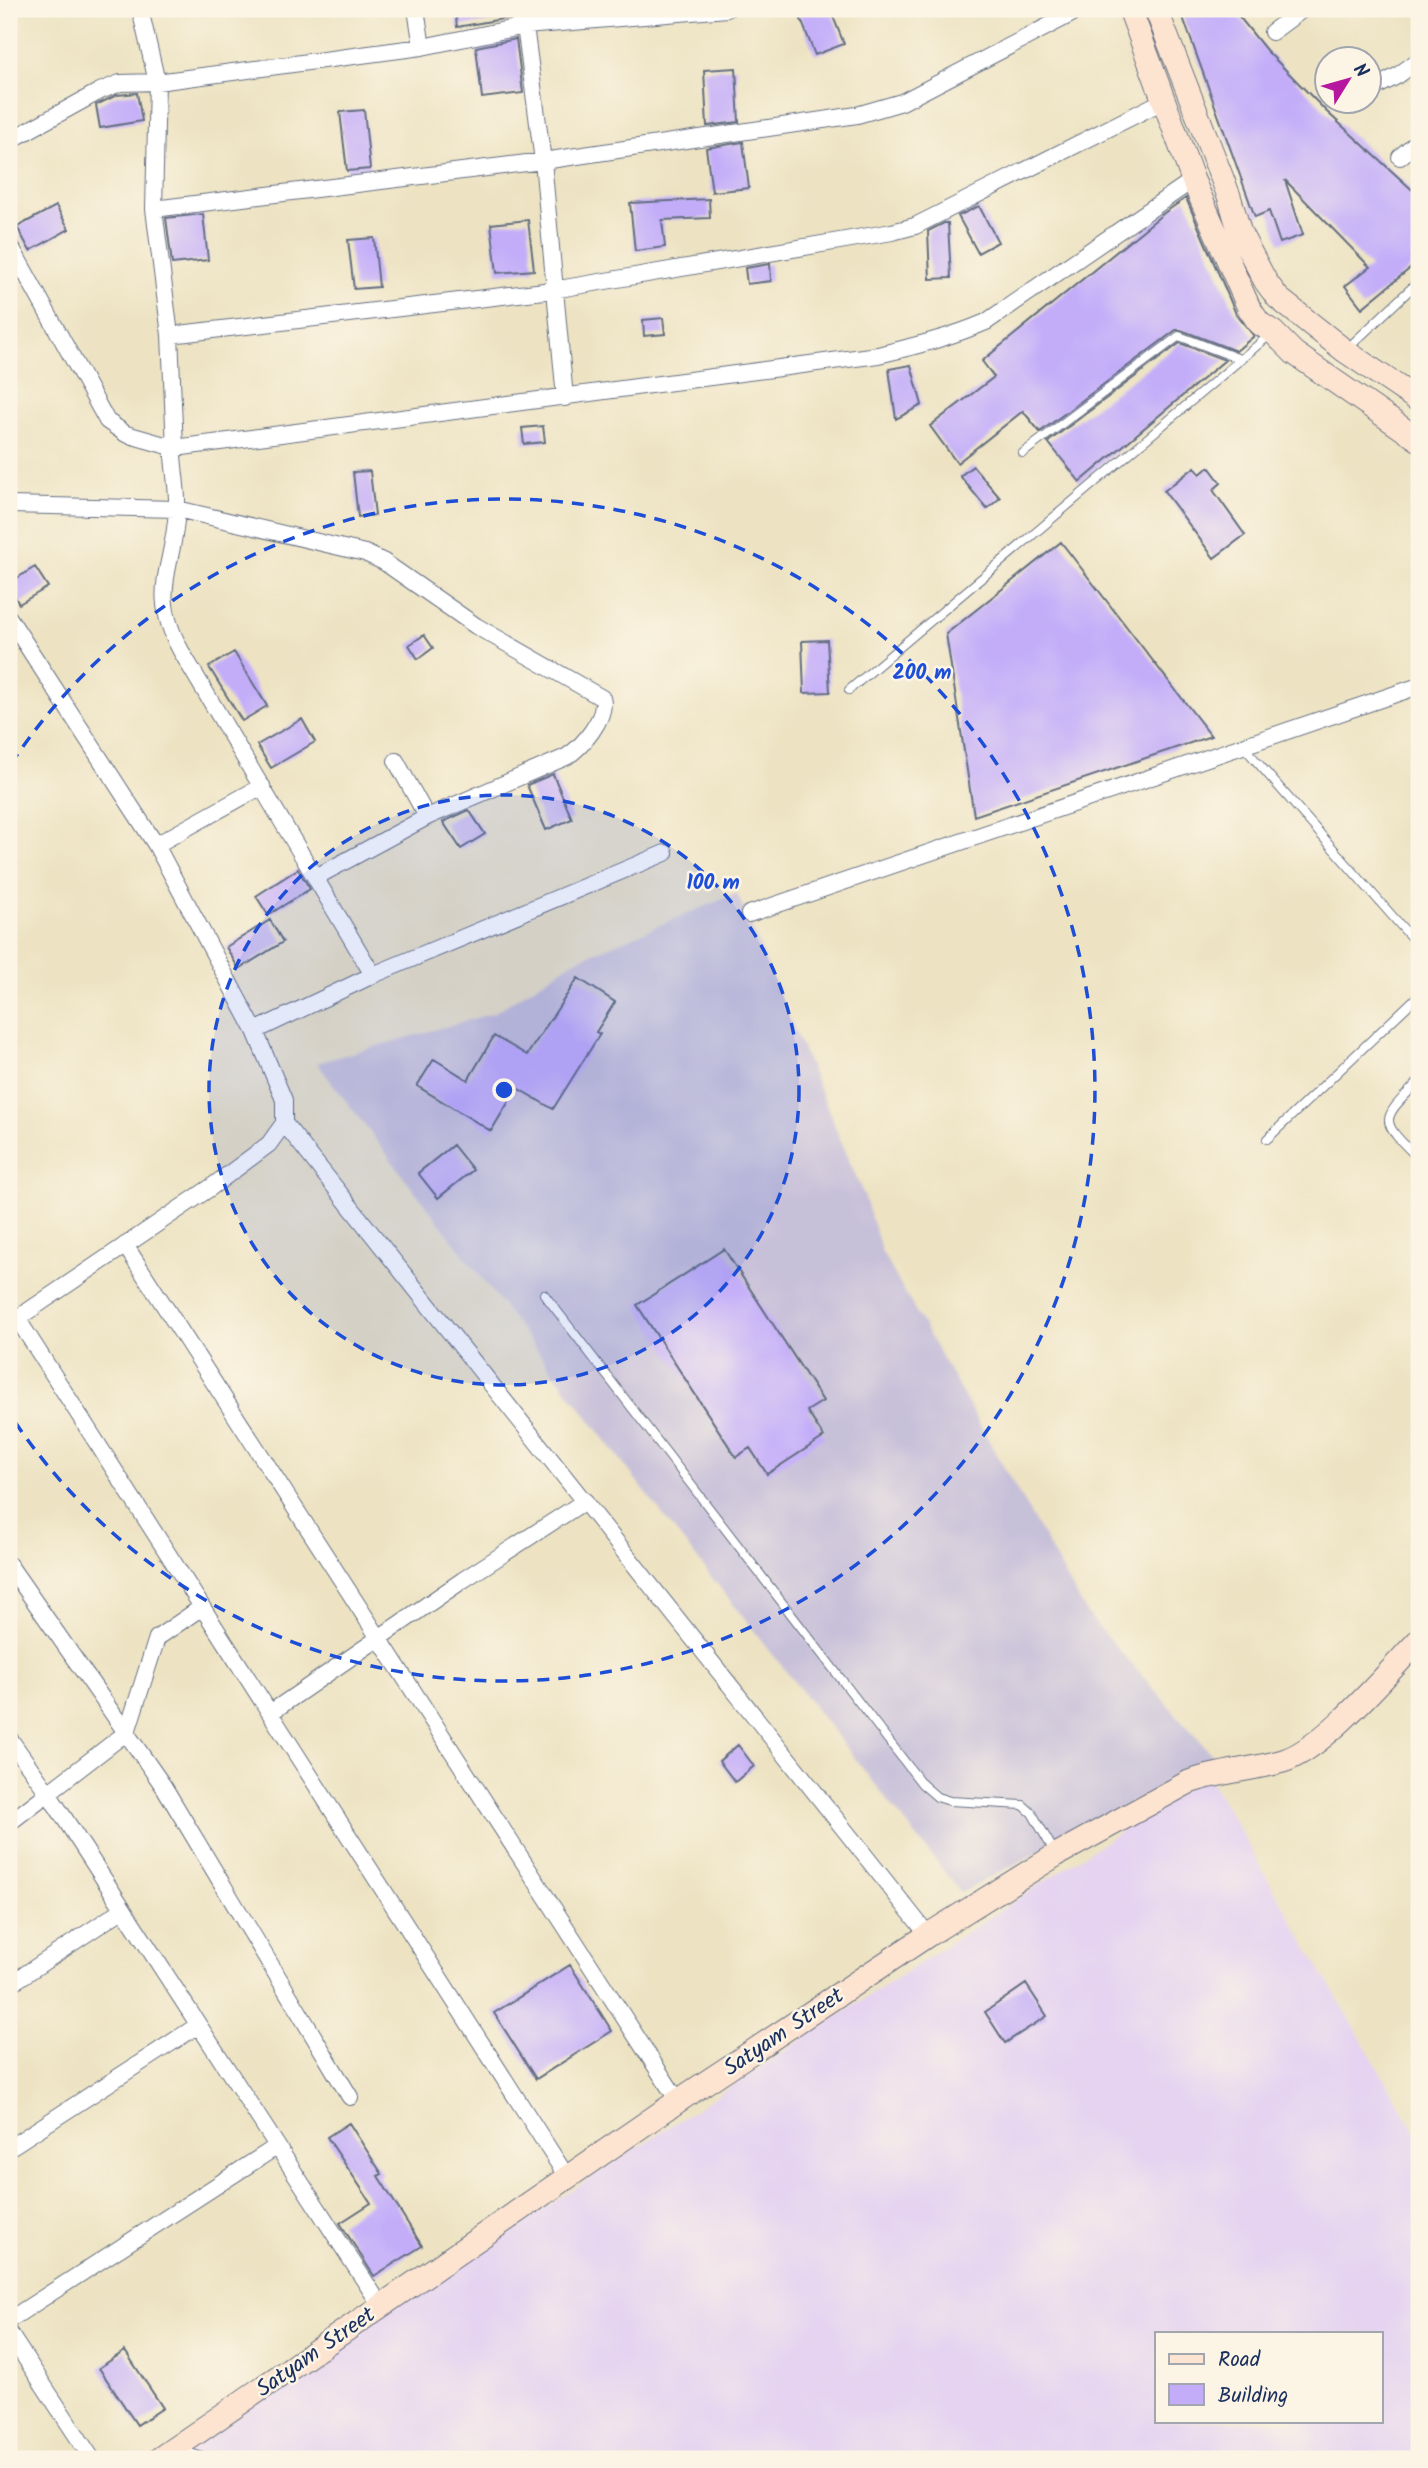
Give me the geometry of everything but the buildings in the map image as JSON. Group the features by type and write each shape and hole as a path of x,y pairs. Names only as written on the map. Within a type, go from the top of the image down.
{"street":[{"path":"140,9 157,82 154,209 170,335 175,448 173,455 177,509 163,592 164,610 176,642 373,975"},
{"path":"416,9 422,47"},
{"path":"9,141 100,91 120,83 157,82 422,47 525,26 727,9"},
{"path":"154,209 542,161 881,110 902,102 1081,9"},
{"path":"1130,9 1193,180 1249,308 1259,323 1273,331 1294,353 1318,372 1419,440"},
{"path":"1156,9 1229,197 1240,233 1266,282 1278,298 1345,351 1419,401"},
{"path":"1272,32 1303,9"},
{"path":"525,26 542,161 565,398"},
{"path":"1382,84 1419,60"},
{"path":"170,335 553,290 915,226 1163,101"},
{"path":"1400,158 1419,140"},
{"path":"9,243 107,421 126,434 175,448 878,355 961,332 986,322 1193,180"},
{"path":"1273,331 1297,312"},
{"path":"9,505 177,509 365,553 384,562 476,626 602,698 603,710 585,741 574,752 428,817 316,877"},
{"path":"9,618 156,845 255,1031 284,1100 284,1123 269,1144 210,1188 13,1321 202,1607 567,2177"},
{"path":"749,914 1419,686"},
{"path":"396,761 428,817"},
{"path":"156,845 262,786"},
{"path":"255,1031 373,975 666,853"},
{"path":"284,1123 929,1935"},
{"path":"125,1245 678,2101"},
{"path":"270,1713 584,1501"},
{"path":"9,1564 164,1787 350,2097"},
{"path":"9,1823 127,1732 157,1638 202,1607"},
{"name":"Satyam Street","path":"164,2456 678,2101 929,1935 1056,1856 1189,1782 1207,1775 1286,1760 1306,1748 1329,1732 1419,1640"},
{"path":"9,1738 48,1793 197,2026 381,2305"},
{"path":"9,1985 122,1910"},
{"path":"9,2148 197,2026"},
{"path":"9,2320 276,2147"},
{"path":"9,2333 92,2459"}],"lane":[{"path":"1345,351 1419,281"},
{"path":"849,690 1273,331"},
{"path":"1023,453 1179,336 1240,359"},
{"path":"1243,746 1416,943"},
{"path":"1267,1139 1419,995"},
{"path":"1419,1081 1390,1111 1388,1121 1393,1134 1419,1159"},
{"path":"544,1294 922,1784 937,1797 950,1801 1023,1805 1032,1813 1056,1856"},
{"path":"164,2456 190,2453 209,2459"}],"shaded area":[{"path":"737,893 865,1198 882,1252 1087,1614 1215,1758 961,1893 672,1527 317,1063 494,1013 574,961"},
{"path":"1207,1775 1419,2138 1419,2459 161,2459"}]}
